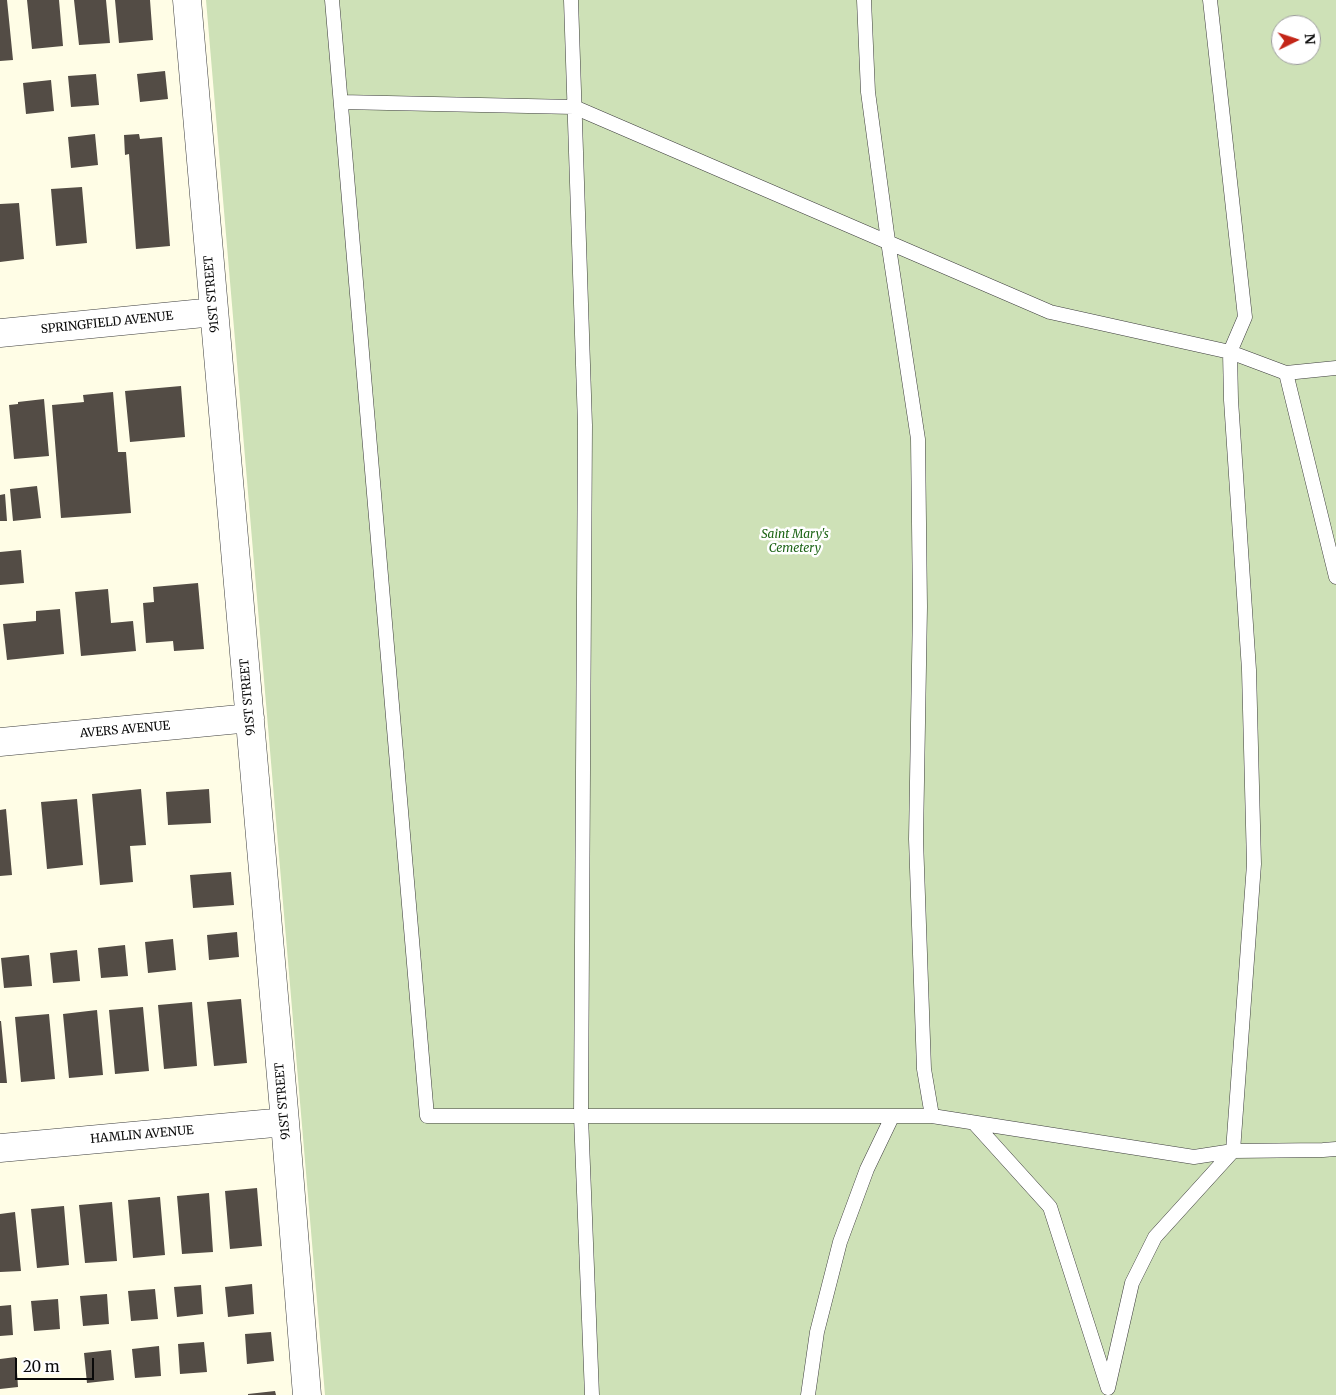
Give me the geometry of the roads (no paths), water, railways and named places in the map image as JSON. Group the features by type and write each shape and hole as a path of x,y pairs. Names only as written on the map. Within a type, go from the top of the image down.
{"street":[{"name":"91ST STREET","path":"187,0 307,1395"},
{"name":"SPRINGFIELD AVENUE","path":"0,333 214,312"},
{"name":"AVERS AVENUE","path":"0,742 250,718"},
{"name":"HAMLIN AVENUE","path":"0,1148 285,1122"}],"lane":[{"path":"332,0 427,1116 932,1116 1194,1157 1234,1151 1332,1151"},
{"path":"571,0 585,425 581,1116 592,1395"},
{"path":"864,0 868,92 918,439 920,607 916,839 924,1069 932,1116"},
{"path":"1109,1391 1132,1283 1155,1237 1234,1151 1254,864 1249,670 1230,400 1230,352 1245,317 1210,0"},
{"path":"341,102 574,108 1050,312 1230,352 1286,373 1336,368"},
{"path":"1286,373 1336,578"},
{"path":"808,1395 817,1332 840,1242 867,1169 892,1117"},
{"path":"975,1124 1050,1207 1109,1391"}],"park label":[{"name":"Saint Mary's Cemetery","path":"795,542"}]}
